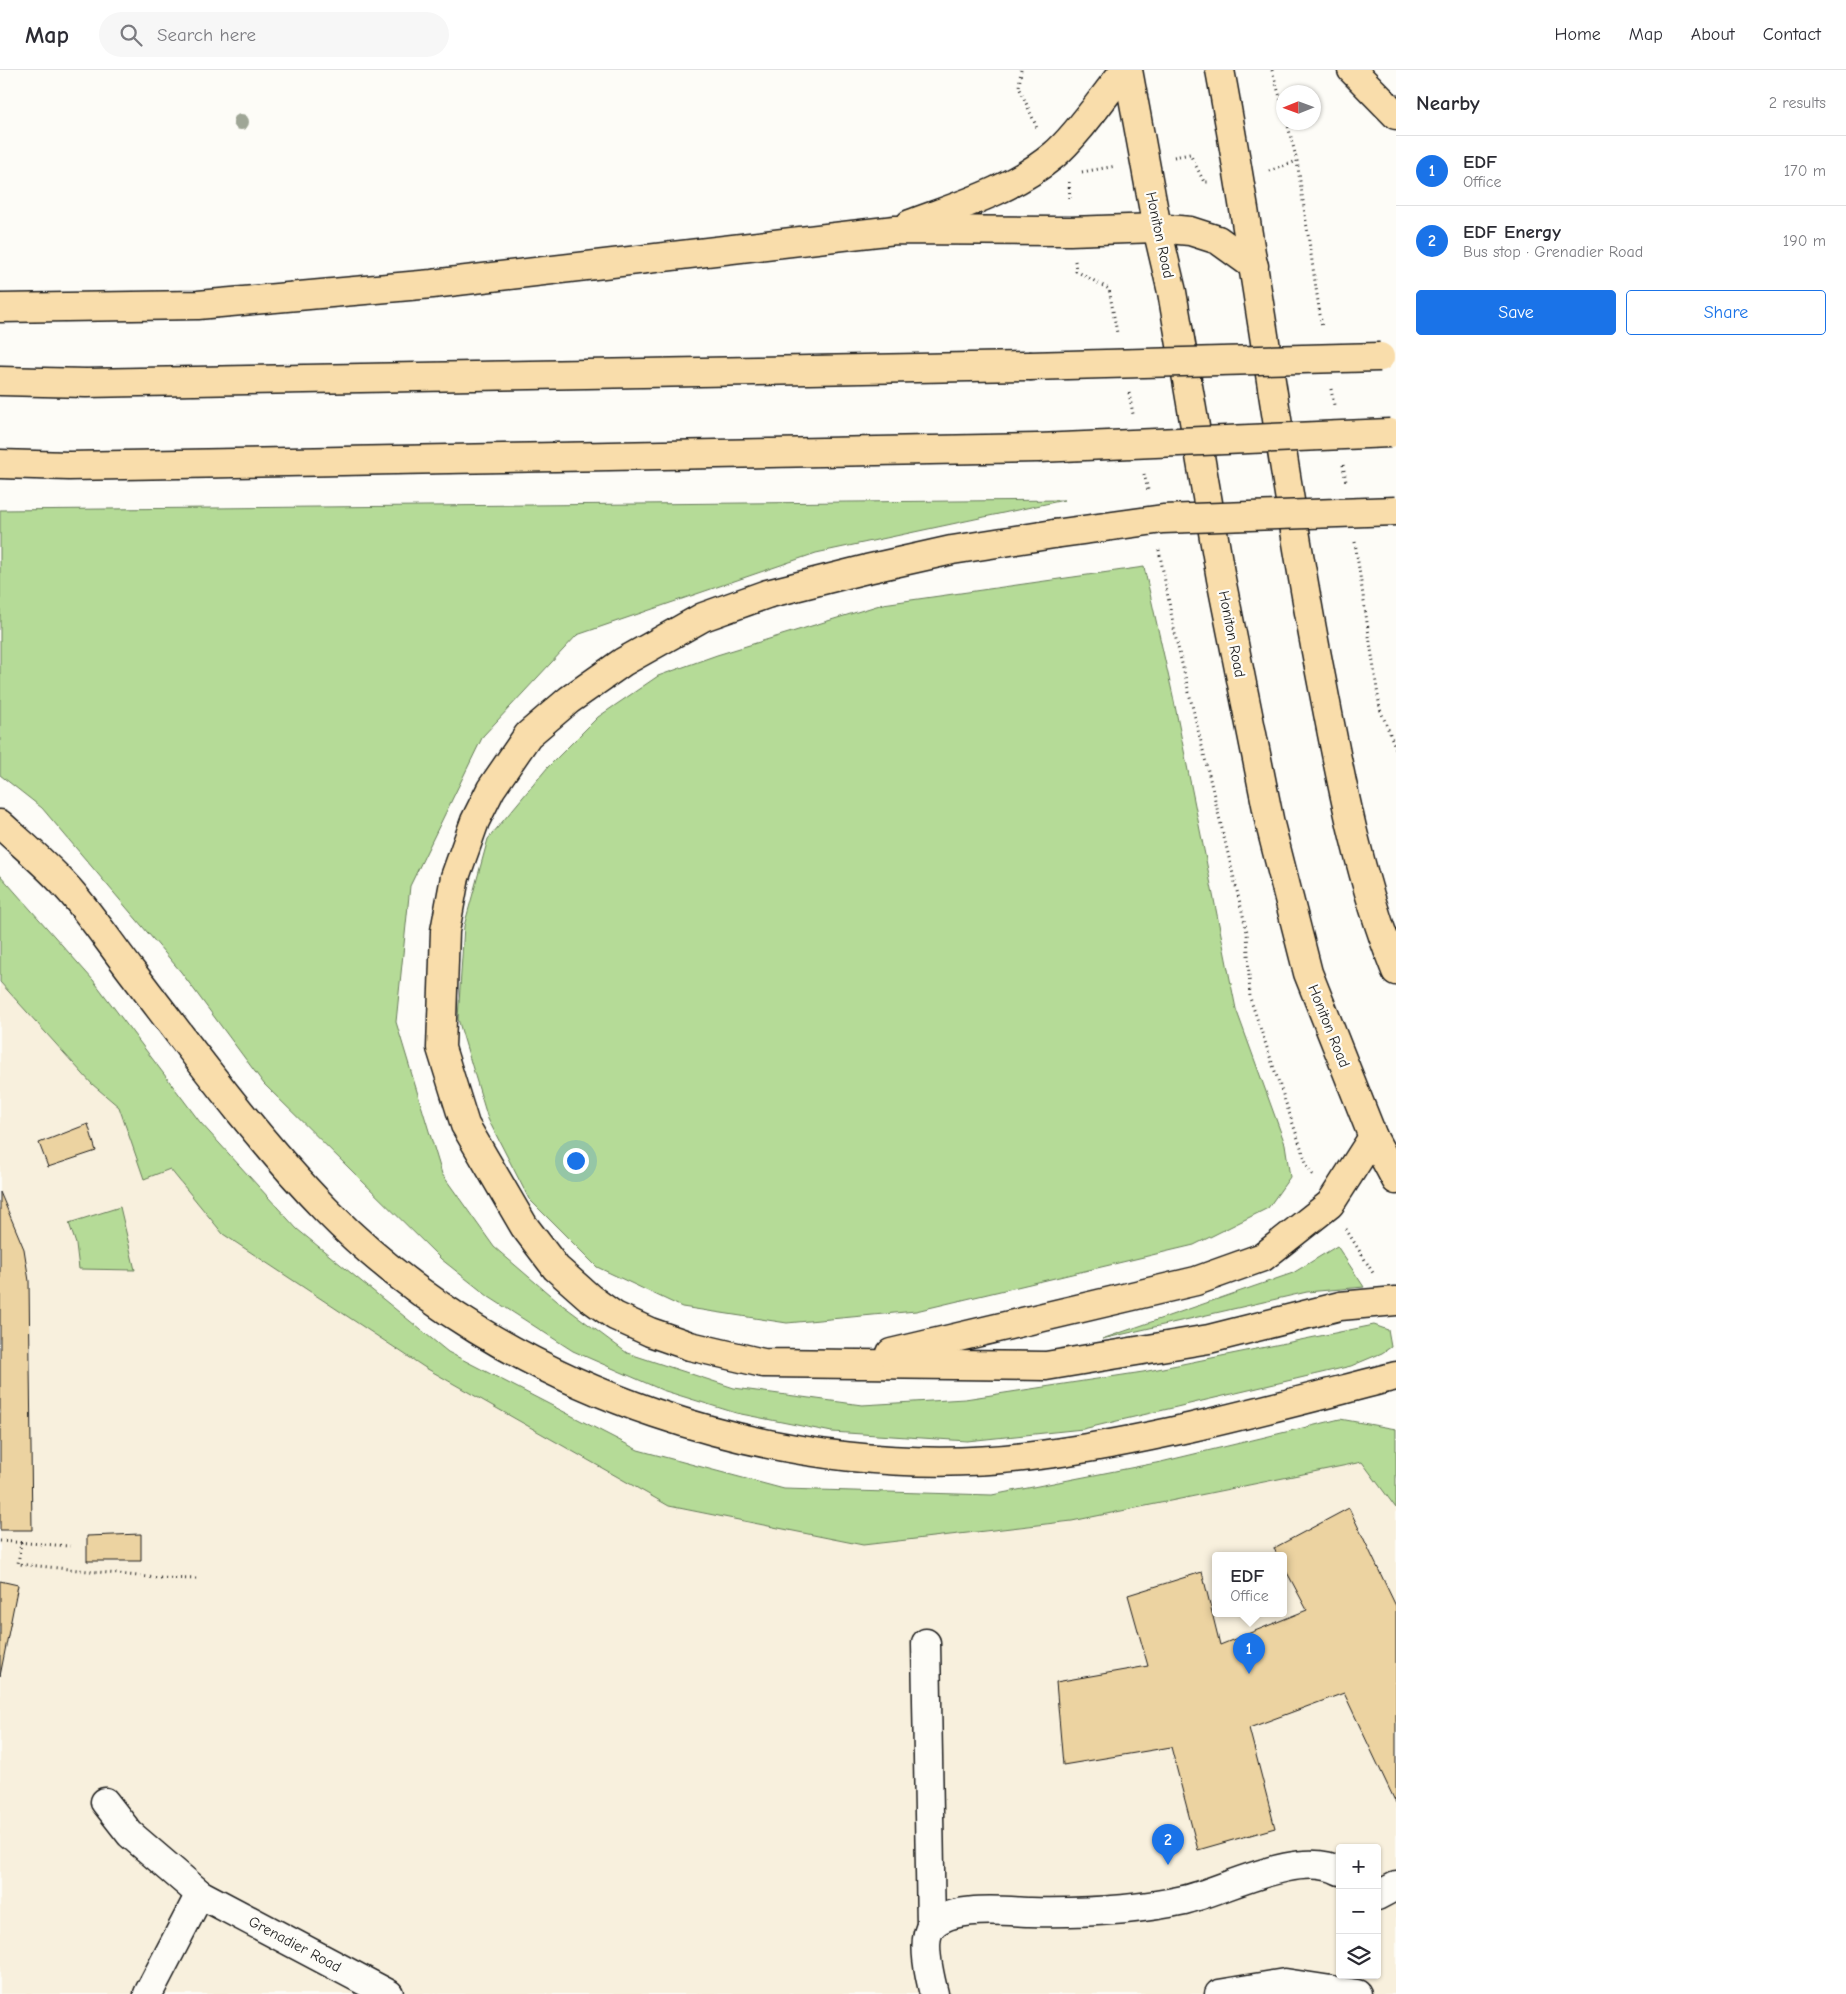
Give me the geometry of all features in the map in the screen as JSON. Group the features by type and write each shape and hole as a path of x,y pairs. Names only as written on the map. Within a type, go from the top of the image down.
{"highway":[{"name":"Honiton Road","path":"1126,70 1157,228 1172,292 1219,570 1270,824 1308,973 1373,1137 1396,1180"},
{"path":"895,230 1014,183 1055,154 1126,70"},
{"path":"1220,70 1254,266 1296,548 1347,814 1378,924 1396,971"},
{"path":"1352,70 1396,115"},
{"path":"0,308 198,305 422,285 895,230 1070,231 1157,228 1190,232 1218,240 1254,266"},
{"path":"0,381 96,382 1029,366 1388,357"},
{"path":"0,464 70,466 1038,448 1393,433"},
{"path":"1393,1300 1340,1306 1209,1339 1046,1366 763,1363 690,1346 615,1316 590,1298 556,1268 524,1226 465,1125 441,1048 445,931 455,877 475,821 491,790 528,735 569,700 623,662 703,617 767,594 952,550 1054,534 1163,519 1396,511"},
{"path":"0,824 70,891 234,1106 326,1211 393,1271 457,1319 570,1381 658,1415 759,1441 848,1457 943,1462 1036,1456 1161,1436 1396,1376"},
{"path":"846,1364 1196,1281 1263,1257 1330,1204 1373,1137"}],"street":[{"path":"926,1643 931,1927 926,1939 934,1994"},
{"name":"Grenadier Road","path":"105,1802 130,1834 200,1894 389,1994"},
{"path":"931,1927 949,1916 974,1911 1037,1912 1116,1909 1184,1900 1253,1876 1302,1865 1328,1865 1336,1869"},
{"path":"1381,1894 1396,1886"},
{"path":"148,1994 200,1894"},
{"path":"1219,1994 1285,1983 1358,1994 1361,1979"}],"path":[{"path":"1272,70 1276,85"},
{"path":"1076,271 1109,289 1118,338"},
{"path":"1128,386 1133,416"},
{"path":"1143,464 1148,493"},
{"path":"1158,542 1176,639 1247,932 1250,998 1307,1165 1330,1204 1393,1300"},
{"path":"0,1541 70,1546"},
{"path":"21,1542 18,1564 159,1578 197,1579"}],"shaded area":[{"path":"0,982 92,1084 119,1107 144,1178 170,1169 223,1234 424,1367 669,1506 863,1545 1072,1521 1362,1462 1396,1508 1396,1994 0,1994"}],"green space":[{"path":"1064,500 816,553 577,635 483,736 410,886 396,1022 442,1174 494,1247 557,1301 627,1353 734,1388 862,1405 965,1399 1143,1372 1374,1325 1388,1330 1391,1347 1382,1353 1351,1366 1083,1429 967,1441 832,1432 736,1413 662,1390 573,1351 489,1297 441,1259 264,1084 181,972 42,808 0,775 0,510"},
{"path":"1144,567 1173,696 1236,1009 1285,1144 1290,1177 1268,1208 1194,1245 916,1311 787,1323 682,1307 597,1267 529,1199 488,1119 458,1019 464,926 488,839 548,767 598,717 658,676 717,655 883,604"},
{"path":"0,875 93,980 200,1122 297,1229 448,1352 638,1450 784,1489 992,1495 1161,1462 1340,1419 1396,1429 1396,1508 1362,1462 1072,1521 863,1545 669,1506 424,1367 223,1234 170,1169 144,1179 119,1107 92,1084 0,982"},
{"path":"120,1207 135,1270 79,1269 76,1244 69,1223"},
{"path":"1337,1246 1364,1287 1307,1292 1102,1339 1293,1273"}],"building":[{"path":"88,1124 96,1151 48,1167 39,1143"},
{"path":"0,1192 24,1249 29,1281 32,1530 0,1530"},
{"path":"1349,1508 1396,1606 1396,1803 1344,1693 1249,1728 1275,1828 1198,1850 1171,1747 1063,1765 1056,1682 1148,1666 1128,1595 1202,1572 1220,1645 1307,1610 1287,1572 1287,1552 1276,1552 1274,1548"},
{"path":"141,1534 141,1561 87,1561 87,1536"},
{"path":"0,1581 18,1585 0,1676"}],"place":[{"name":"EDF","path":"1249,1674"},
{"name":"EDF Energy","path":"1168,1865"}]}
